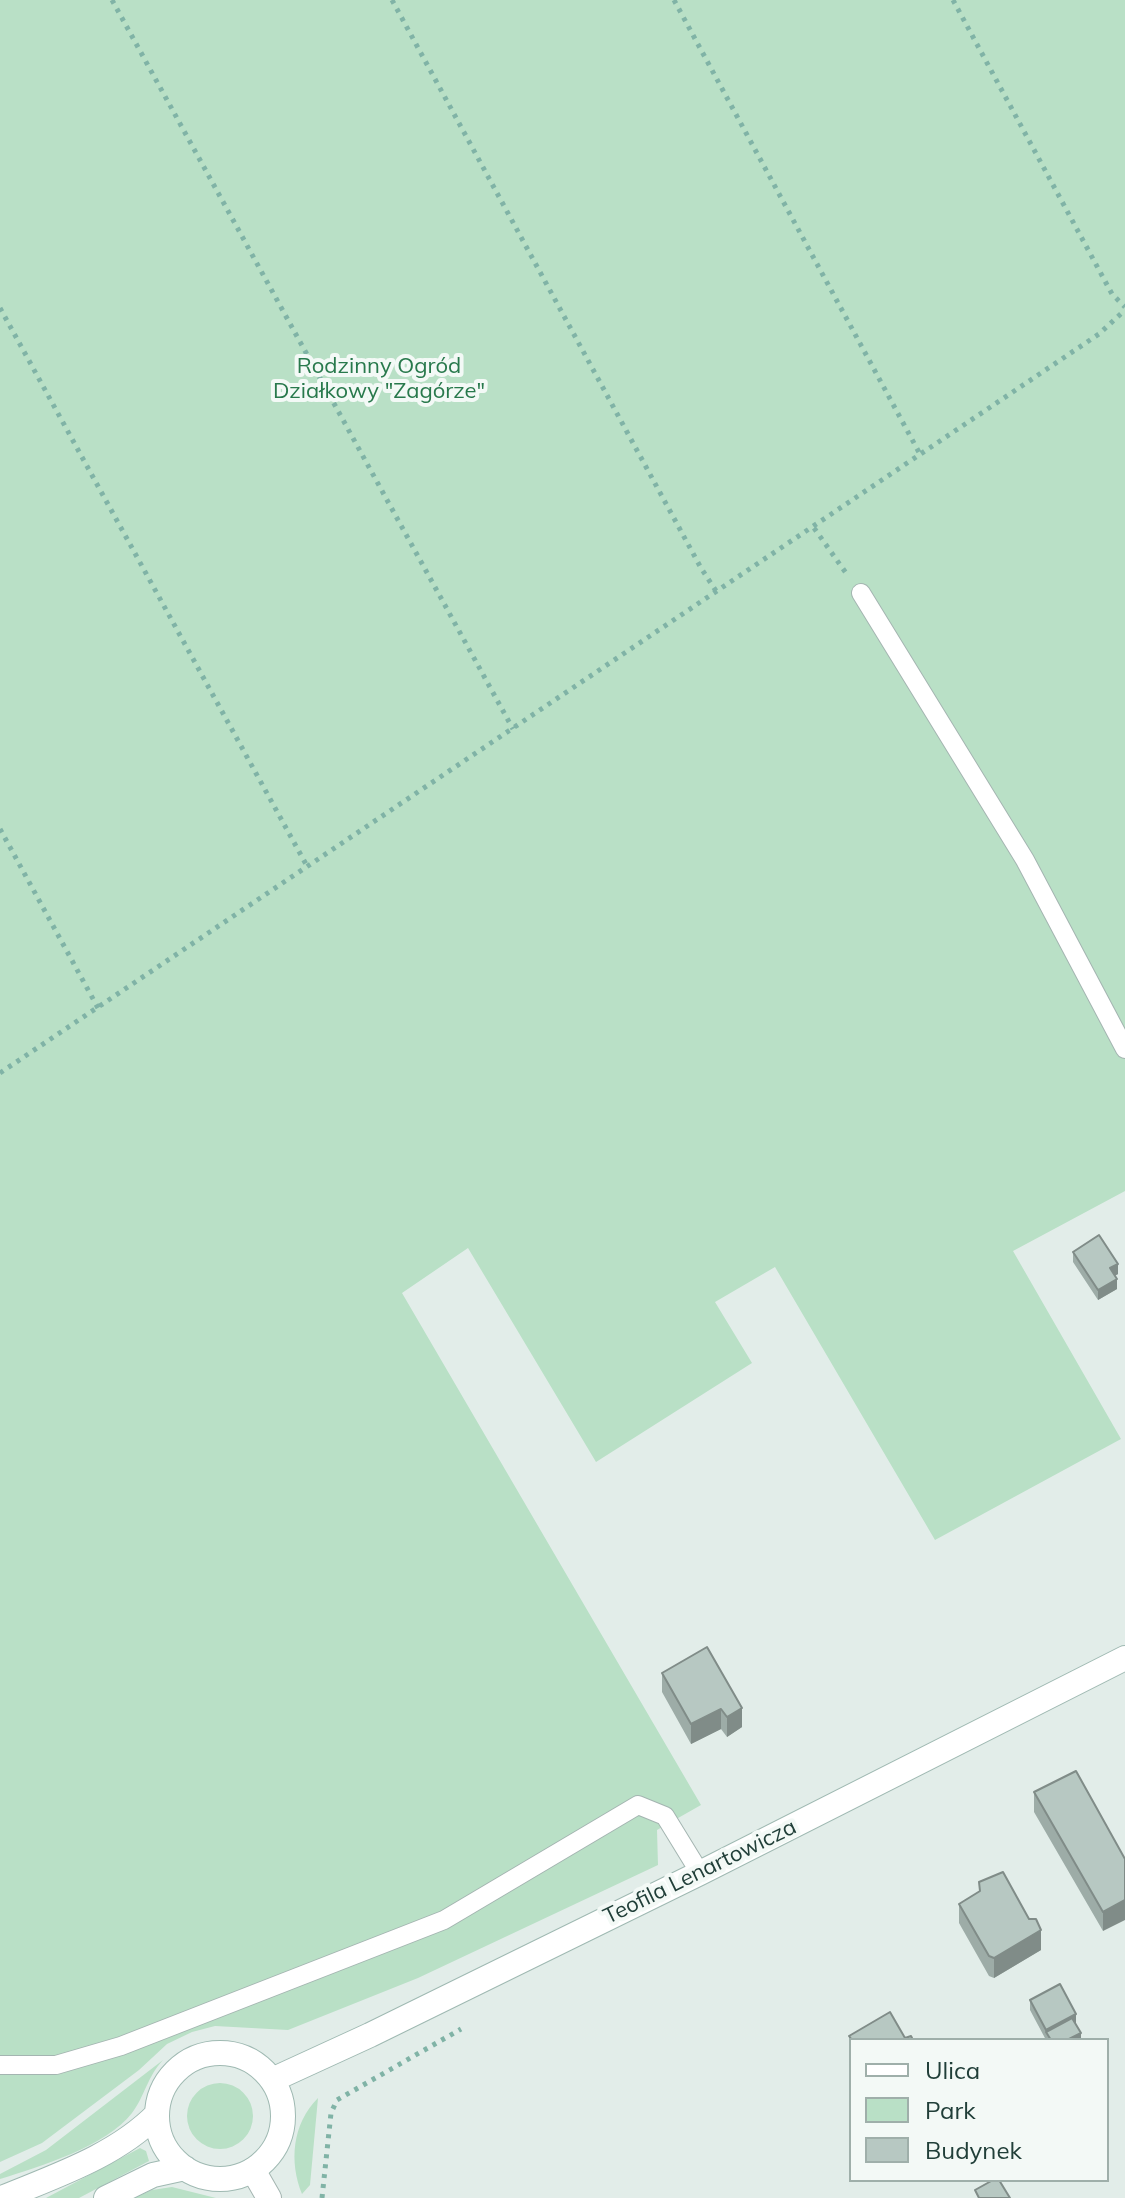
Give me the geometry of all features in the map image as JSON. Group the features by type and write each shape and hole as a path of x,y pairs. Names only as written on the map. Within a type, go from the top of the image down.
{"street":[{"name":"Teofila Lenartowicza","path":"272,2080 700,1873 1125,1658"},
{"path":"225,2053 255,2063 272,2080 282,2104 283,2121 274,2149 253,2170 229,2179 211,2179 185,2168 166,2149 157,2114 162,2092 178,2070 190,2061 225,2053"},
{"path":"2,2198 62,2173 118,2144 157,2114"},
{"path":"106,2198 153,2175 185,2168"},
{"path":"253,2170 269,2198"}],"lane":[{"path":"861,593 1025,860 1125,1049"},
{"path":"0,2065 56,2065 121,2046 444,1920 638,1805 665,1816 700,1873"}],"path":[{"path":"112,0 513,729"},
{"path":"392,0 716,591"},
{"path":"674,0 921,456"},
{"path":"0,1073 921,456 1099,334 1125,308 1112,294 953,0"},
{"path":"0,308 307,866"},
{"path":"814,528 861,593"},
{"path":"0,829 98,1008"},
{"path":"322,2198 334,2103 346,2093 471,2024"}],"green space":[{"name":"Rodzinny Ogród Działkowy \"Zagórze\"","path":"0,0 1125,0 1125,1191 1013,1251 1121,1439 935,1540 775,1267 715,1302 752,1363 596,1462 468,1248 402,1293 701,1805 657,1830 658,1865 418,1978 288,2030 215,2026 192,2032 167,2044 139,2070 42,2143 0,2162"},
{"path":"163,2060 132,2113 106,2136 71,2154 0,2179 0,2174 46,2150"},
{"path":"213,2083 227,2083 239,2088 248,2097 253,2116 251,2129 244,2140 227,2149 213,2149 201,2144 192,2135 187,2123 187,2109 192,2097 201,2088"},
{"path":"318,2098 310,2185 302,2194 295,2169 295,2144 303,2119"},
{"path":"140,2148 146,2151 149,2161 79,2198 46,2198"},
{"path":"172,2187 216,2198 134,2198 152,2190"}],"building":[{"path":"1099,1235 1118,1264 1110,1268 1117,1279 1098,1290 1073,1252"},
{"path":"707,1647 742,1708 727,1717 721,1709 691,1724 662,1673"},
{"path":"1076,1771 1125,1859 1125,1900 1103,1912 1034,1792"},
{"path":"1003,1872 1029,1919 1036,1919 1041,1930 994,1958 989,1956 959,1904 980,1891 979,1882"},
{"path":"1060,1984 1076,2014 1046,2030 1030,2000"},
{"path":"890,2012 905,2038 850,2038 849,2036"},
{"path":"1072,2018 1081,2033 1071,2038 1050,2038 1046,2032"},
{"path":"989,2182 1000,2182 1010,2198 979,2198 975,2190"}]}
